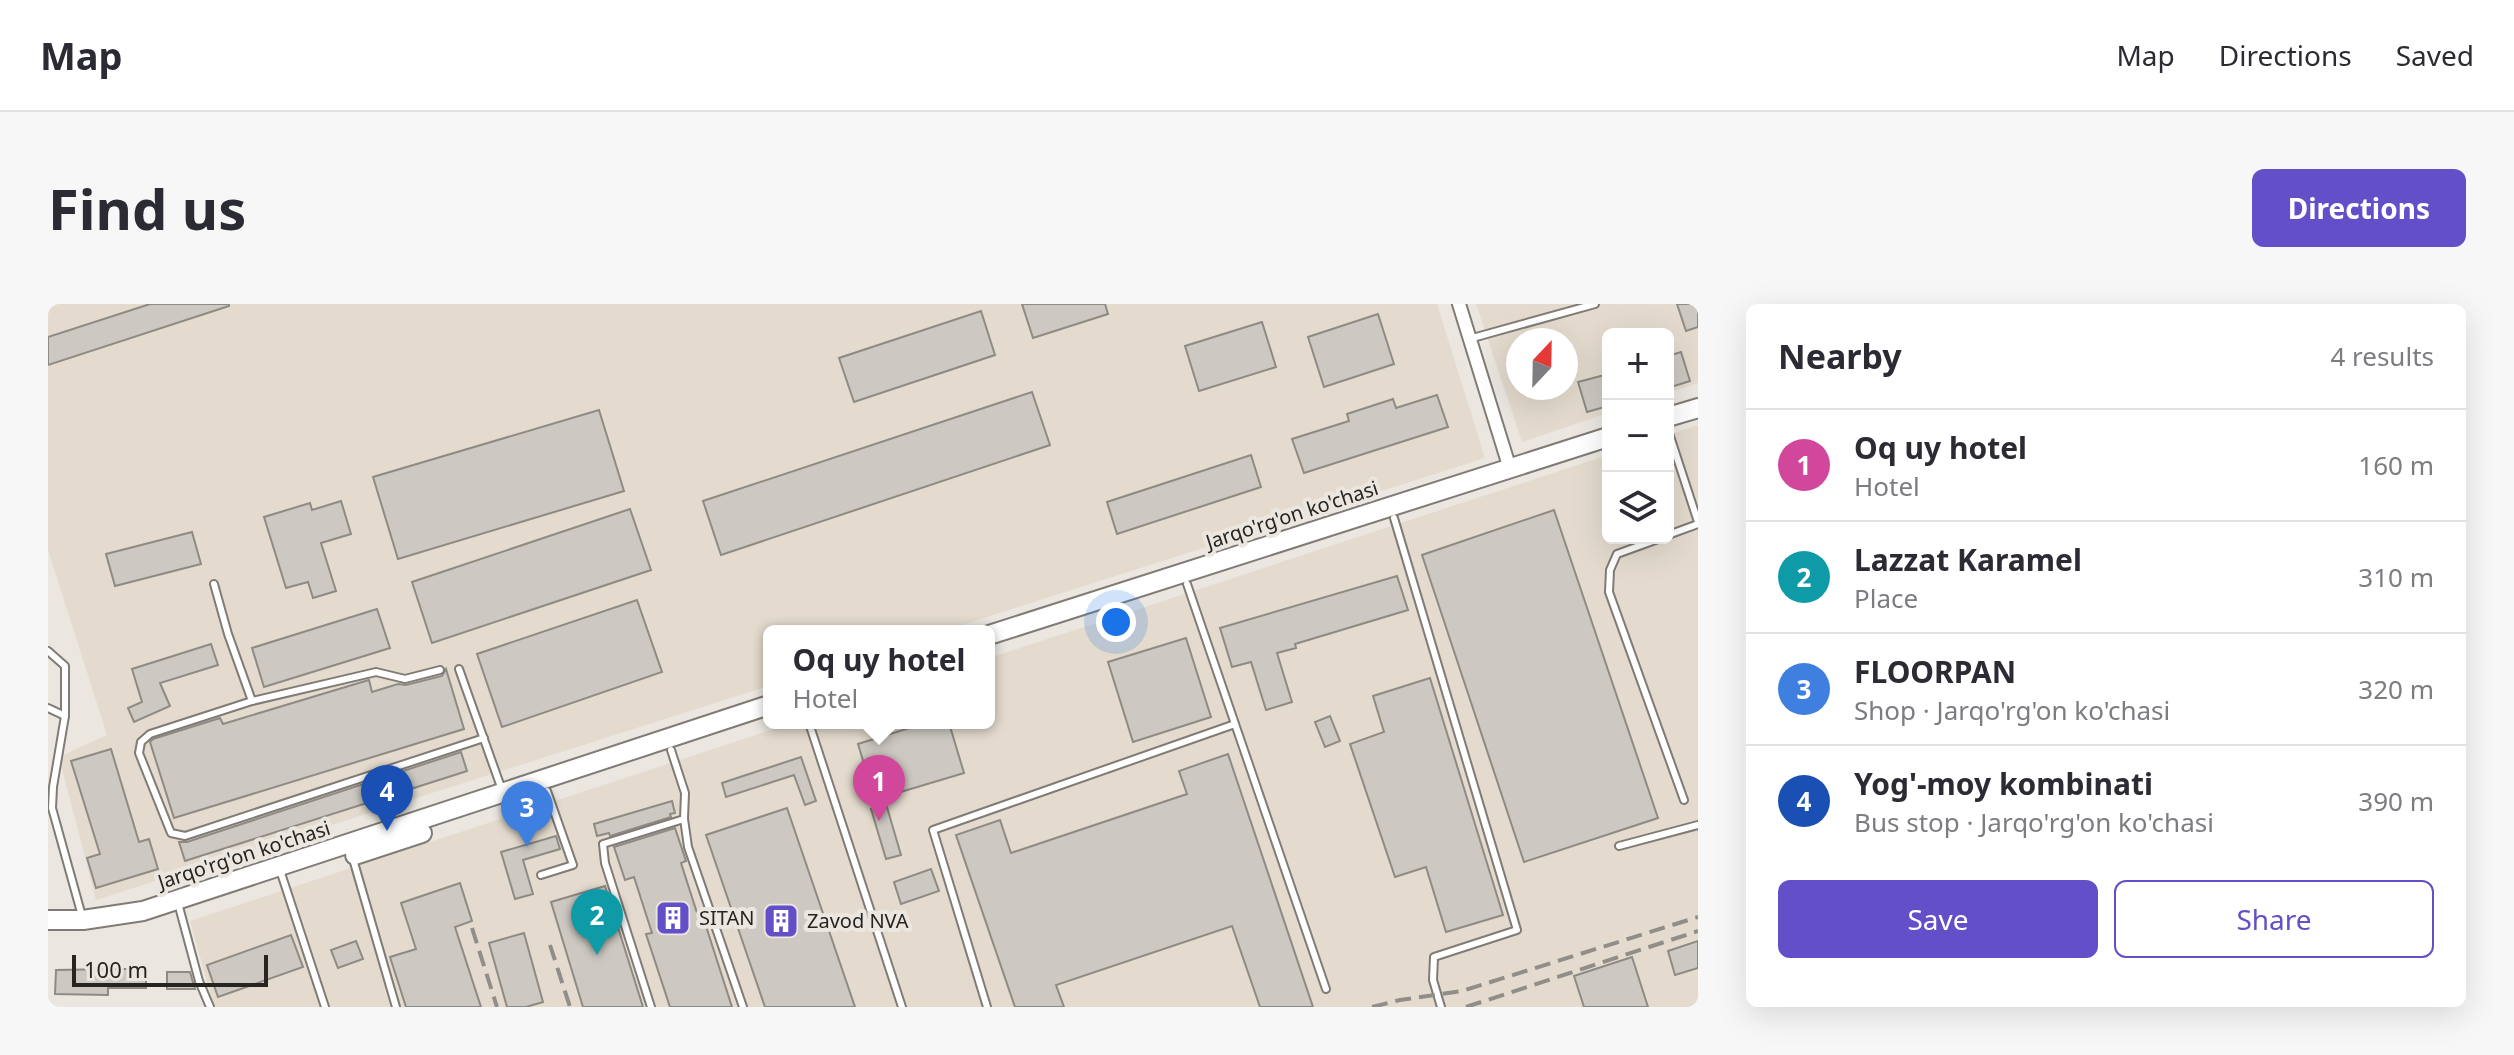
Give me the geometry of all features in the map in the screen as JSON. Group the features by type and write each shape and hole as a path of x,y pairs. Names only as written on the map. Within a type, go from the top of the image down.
{"main road":[{"path":"1674,415 1698,408"},
{"path":"1674,428 1698,420"},
{"name":"Jarqo'rg'on ko'chasi","path":"995,645 1394,518 1602,439"},
{"name":"Jarqo'rg'on ko'chasi","path":"995,633 1512,474 1602,451"},
{"name":"Jarqo'rg'on ko'chasi","path":"50,920 91,931 132,925 503,793 763,707"},
{"name":"Jarqo'rg'on ko'chasi","path":"281,873 352,856 763,719"},
{"name":"Jarqo'rg'on ko'chasi","path":"50,920 83,920 179,906"}],"street":[{"path":"1459,304 1512,474"}],"lane":[{"path":"1469,339 1595,304"},
{"path":"1674,449 1698,523 1674,533"},
{"path":"1394,518 1517,930 1434,957 1433,980 1441,1007"},
{"path":"1644,544 1617,554 1610,570 1609,592 1684,800"},
{"path":"214,584 252,701"},
{"path":"1187,584 1326,989"},
{"path":"48,651 65,666 65,716 50,786 52,808 83,920"},
{"path":"459,669 503,793"},
{"path":"440,670 405,679 376,672 252,701 150,734 141,742 139,753 171,833 185,836 484,738"},
{"path":"48,708 65,716"},
{"path":"987,1007 933,830 1235,724"},
{"path":"811,729 902,1007"},
{"path":"671,750 685,793 684,819 688,847 743,1007"},
{"path":"541,875 573,865 547,791"},
{"path":"651,1007 605,863 603,844 684,819"},
{"path":"1619,846 1698,825"},
{"path":"352,856 396,1007"},
{"path":"281,873 325,1007"},
{"path":"179,906 199,981 210,1007"}],"shaded area":[{"path":"48,304 1437,304 1485,458 962,625 763,625 763,688 96,900 59,757 107,735 48,550"},
{"path":"1476,304 1698,304 1698,383 1674,391 1674,328 1602,328 1602,415 1522,442 1508,400 1578,400 1578,328 1506,328 1506,394"},
{"path":"1698,425 1698,1007 214,1007 190,921 774,729 995,729 995,656 1602,457 1602,544 1674,544 1674,433"}],"building":[{"path":"150,304 229,306 48,365 48,337"},
{"path":"1022,304 1105,304 1108,314 1033,338"},
{"path":"1677,304 1698,304 1698,327 1686,331"},
{"path":"981,311 995,355 854,402 839,358"},
{"path":"1378,314 1394,364 1324,387 1308,337"},
{"path":"1262,322 1276,367 1199,391 1185,346"},
{"path":"1681,352 1690,381 1674,386 1674,354"},
{"path":"1602,376 1602,408 1587,412 1578,382"},
{"path":"1032,392 1050,445 721,555 703,501"},
{"path":"1437,395 1448,427 1304,473 1292,439 1349,421 1347,414 1393,399 1396,408"},
{"path":"599,410 624,491 398,559 373,477"},
{"path":"1251,455 1261,487 1117,534 1107,502"},
{"path":"341,501 351,534 321,543 336,591 313,598 308,582 286,588 264,517 310,503 312,510"},
{"path":"630,509 651,570 432,643 412,582"},
{"path":"1554,510 1658,818 1524,862 1422,555"},
{"path":"192,532 201,564 115,586 106,554"},
{"path":"1397,576 1408,610 1295,644 1296,648 1277,653 1292,702 1266,710 1251,662 1232,667 1220,628"},
{"path":"637,600 662,672 502,727 477,654"},
{"path":"377,609 390,648 264,687 252,648"},
{"path":"1186,638 1211,717 1133,742 1108,662"},
{"path":"211,644 218,665 160,683 170,706 134,722 128,708 142,702 132,669"},
{"path":"446,669 464,729 174,818 150,742 153,739 220,718 223,724 369,680 372,692 442,676"},
{"path":"1430,678 1503,915 1446,932 1426,867 1395,877 1350,744 1384,732 1373,696"},
{"path":"1330,716 1340,741 1325,747 1315,722"},
{"path":"906,729 951,729 964,773 884,797 901,855 886,859 871,809 877,807 858,744"},
{"path":"111,749 139,842 149,839 158,869 96,888 87,858 100,854 71,761"},
{"path":"461,752 467,771 185,861 179,842 187,842"},
{"path":"1228,754 1313,1007 1260,1007 1232,926 1056,985 1064,1007 1015,1007 956,835 1000,820 1011,853 1187,794 1179,771"},
{"path":"801,757 816,801 805,805 794,775 726,797 722,783"},
{"path":"672,801 675,813 670,814 671,817 610,836 609,833 597,836 594,824"},
{"name":"Zavod NVA","path":"787,808 855,1007 765,1007 706,835"},
{"name":"SITAN","path":"675,828 686,861 681,863 699,919 703,917 732,1007 670,1007 646,934 652,933 634,877 625,880 614,847"},
{"path":"556,836 560,849 523,860 533,894 515,899 501,852"},
{"path":"931,869 939,891 901,904 894,882"},
{"path":"460,883 472,921 455,927 481,1007 406,1007 390,957 416,949 401,903"},
{"path":"605,886 643,1007 583,1007 551,902"},
{"path":"524,933 543,1002 526,1007 507,1007 489,943"},
{"path":"291,935 303,967 218,997 207,965"},
{"path":"356,941 363,959 338,968 331,950"},
{"path":"1698,941 1698,968 1675,975 1668,951"},
{"path":"1632,957 1648,1007 1584,1007 1574,976"},
{"path":"146,969 146,988 108,988 108,995 55,994 56,970"},
{"path":"167,972 190,972 195,989 167,989"}],"railway":[{"path":"1372,1007 1462,991 1698,917"},
{"path":"472,928 497,1007"},
{"path":"1466,1007 1698,931"},
{"path":"550,945 570,1007"}],"place":[{"name":"Oq uy hotel","path":"879,821"},
{"name":"Yog'-moy kombinati","path":"387,831"},
{"name":"FLOORPAN","path":"527,847"},
{"name":"SITAN","path":"673,918"},
{"name":"Zavod NVA","path":"781,921"},
{"name":"Lazzat Karamel","path":"597,955"}]}
